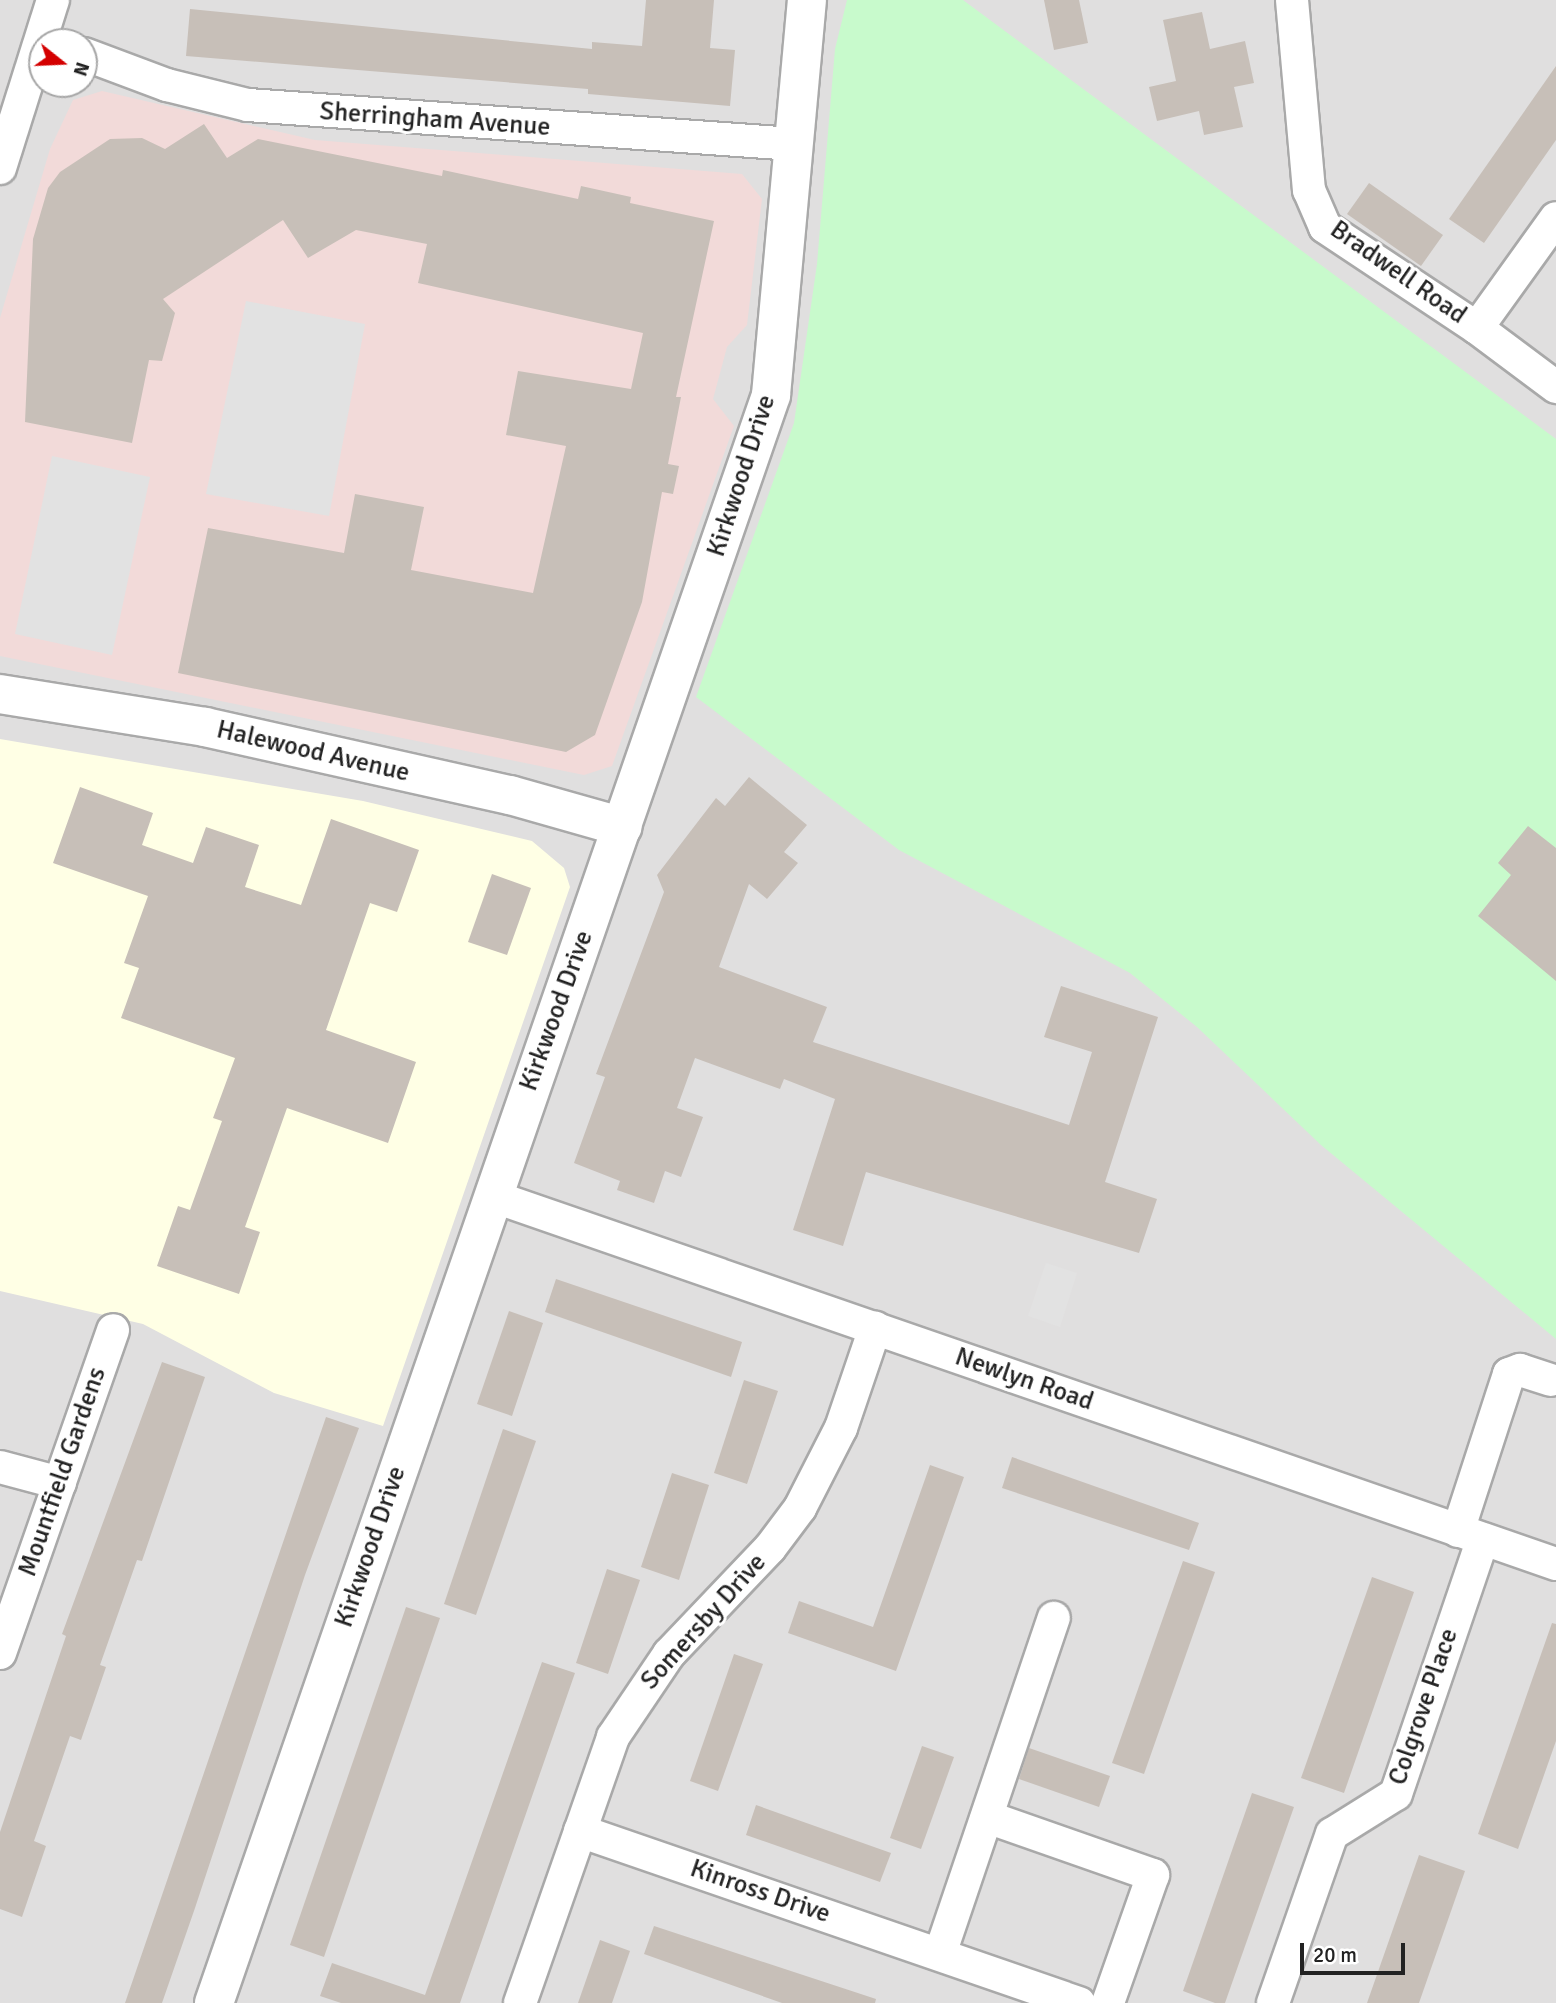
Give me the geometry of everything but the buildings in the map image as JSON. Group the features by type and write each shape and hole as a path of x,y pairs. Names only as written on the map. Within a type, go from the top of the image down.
{"street":[{"path":"47,28 52,0"},
{"name":"Kirkwood Drive","path":"214,2003 771,395 807,0"},
{"name":"Bradwell Road","path":"1292,0 1309,190 1325,227 1477,328 1556,218"},
{"name":"Sherringham Avenue","path":"98,59 167,85 248,105 794,144"},
{"path":"0,168 28,88"},
{"path":"1477,328 1556,387"},
{"name":"Halewood Avenue","path":"0,694 205,727 510,795 623,827"},
{"name":"Newlyn Road","path":"492,1196 1556,1564"},
{"name":"Somersby Drive","path":"520,2003 613,1737 635,1699 669,1654 769,1548 800,1507 841,1428 874,1328"},
{"name":"Mountfield Gardens","path":"0,1653 113,1330"},
{"name":"Colgrove Place","path":"1273,2003 1332,1834 1396,1794 1470,1535 1509,1374 1520,1370 1550,1380"},
{"path":"0,1467 60,1483"},
{"path":"940,1954 1054,1618"},
{"path":"987,1817 1153,1875 1108,2003"},
{"name":"Kinross Drive","path":"580,1831 1079,2003"}],"shaded area":[{"path":"0,0 1556,0 1556,2003 0,2003"},
{"path":"98,92 315,140 742,174 762,199 747,325 727,347 713,399 734,426 612,766 584,775 0,656 0,318 50,149 73,100 98,98"},
{"path":"246,301 365,324 329,516 206,494"},
{"path":"52,456 150,477 112,655 15,634"},
{"path":"0,739 363,801 532,841 564,868 570,887 383,1426 274,1393 143,1324 0,1291"},
{"path":"1046,1263 1077,1273 1060,1327 1028,1316"}],"green space":[{"path":"847,0 963,0 1556,439 1556,1339 1321,1145 1197,1027 1130,973 899,850 696,697 794,423 817,264 835,49"}]}
